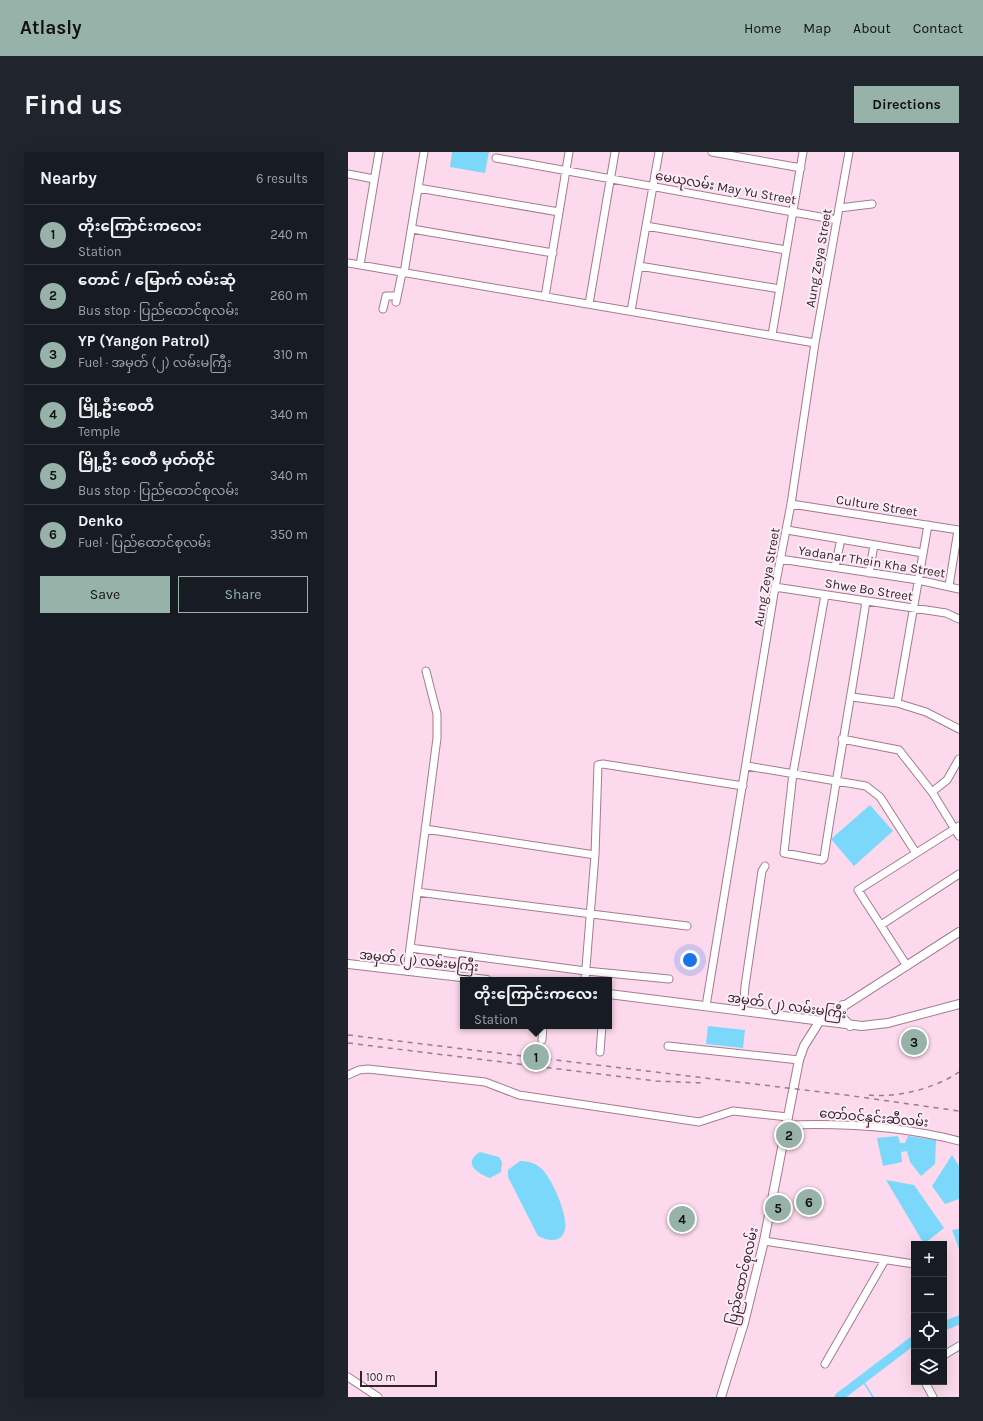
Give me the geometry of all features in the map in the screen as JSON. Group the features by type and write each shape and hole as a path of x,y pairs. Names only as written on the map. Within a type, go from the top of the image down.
{"main road":[{"path":"819,1022 843,1005 959,932"},
{"name":"အမှတ် (၂) လမ်းမကြီး","path":"348,964 460,977"},
{"name":"အမှတ် (၂) လမ်းမကြီး","path":"612,994 850,1026 888,1023 959,1004"},
{"path":"843,1005 842,1017 850,1026"},
{"name":"ပြည်ထောင်စုလမ်း","path":"721,1397 744,1324 764,1241 799,1060 804,1046 819,1022"}],"street":[{"path":"360,265 379,152"},
{"path":"383,309 386,296 397,299 412,229 424,152"},
{"path":"545,297 569,152"},
{"path":"589,304 615,152"},
{"path":"631,311 658,152"},
{"path":"712,152 801,168"},
{"path":"772,335 803,152"},
{"name":"Aung Zeya Street","path":"706,1006 775,587 787,530 815,343 849,152"},
{"name":"မေယုလမ်း May Yu Street","path":"496,158 611,177 837,220"},
{"path":"348,174 374,178"},
{"path":"418,188 559,212"},
{"path":"839,208 872,204"},
{"path":"646,226 786,250"},
{"path":"412,229 553,253"},
{"path":"348,264 815,343"},
{"path":"639,266 780,289"},
{"name":"Culture Street","path":"791,504 958,530"},
{"path":"897,704 928,525"},
{"path":"787,530 923,553"},
{"path":"950,586 957,556 958,530"},
{"path":"835,567 841,539"},
{"path":"869,572 874,545"},
{"name":"Yadanar Thein Kha Street","path":"780,559 918,580 959,589"},
{"name":"Shwe Bo Street","path":"775,587 946,613 959,619"},
{"path":"825,595 793,773 784,853 822,860 824,858 842,740 852,697 866,601"},
{"path":"407,971 437,738 436,712 426,671"},
{"path":"852,697 897,704 926,712 959,729"},
{"path":"842,740 899,750 957,827 959,836"},
{"path":"932,792 947,780 959,759"},
{"path":"585,977 594,854 597,770 600,764 743,786"},
{"path":"746,766 836,780 866,786 874,790 916,853"},
{"path":"907,966 858,890 957,827"},
{"path":"425,829 594,854"},
{"path":"743,1011 746,979 762,871 765,866"},
{"path":"881,924 959,874"},
{"path":"418,892 687,926"},
{"path":"410,948 586,971 669,979"},
{"path":"542,1040 543,1029"},
{"path":"600,1052 602,1029"},
{"path":"668,1046 799,1060"},
{"name":"တော်ဝင်နှင်းဆီလမ်း","path":"348,1075 359,1070 368,1069 485,1082 519,1095 699,1122 733,1111 787,1121 837,1123 921,1131 959,1140"},
{"path":"764,1241 911,1264"},
{"path":"825,1364 885,1260"},
{"path":"947,1353 959,1346"},
{"path":"348,1377 378,1397"},
{"path":"927,1385 933,1397"}],"water":[{"path":"452,152 489,152 485,173 450,167"},
{"path":"870,805 893,831 854,866 831,839"},
{"path":"708,1026 745,1030 743,1048 706,1044"},
{"path":"898,1136 900,1143 905,1143 908,1136 936,1140 935,1164 921,1176 910,1162 907,1151 901,1152 902,1162 883,1166 877,1138"},
{"path":"480,1152 499,1157 502,1162 501,1172 490,1178 476,1170 473,1167 472,1160"},
{"path":"952,1155 959,1166 959,1199 945,1204 932,1186"},
{"path":"520,1161 526,1161 537,1165 542,1169 554,1189 562,1206 565,1223 563,1234 558,1239 550,1240 538,1236 508,1177 508,1170"},
{"path":"886,1180 914,1185 944,1228 928,1241 922,1241"},
{"path":"959,1229 959,1249 952,1230"}],"waterway":[{"path":"947,1325 959,1320"},
{"path":"839,1397 911,1342"},
{"path":"861,1378 873,1397"}],"railway":[{"path":"348,1035 846,1095 959,1111"},
{"path":"348,1043 656,1081 704,1083"},
{"path":"869,1095 892,1095 916,1091 939,1083 959,1072"}],"place":[{"name":"YP (Yangon Patrol)","path":"914,1042"},
{"name":"တိုးကြောင်းကလေး","path":"536,1057"},
{"name":"တောင် / မြောက် လမ်းဆုံ","path":"789,1135"},
{"name":"Denko","path":"809,1202"},
{"name":"မြို့ဦး စေတီ မှတ်တိုင်","path":"778,1208"},
{"name":"မြို့ဦးစေတီ","path":"682,1219"}]}
